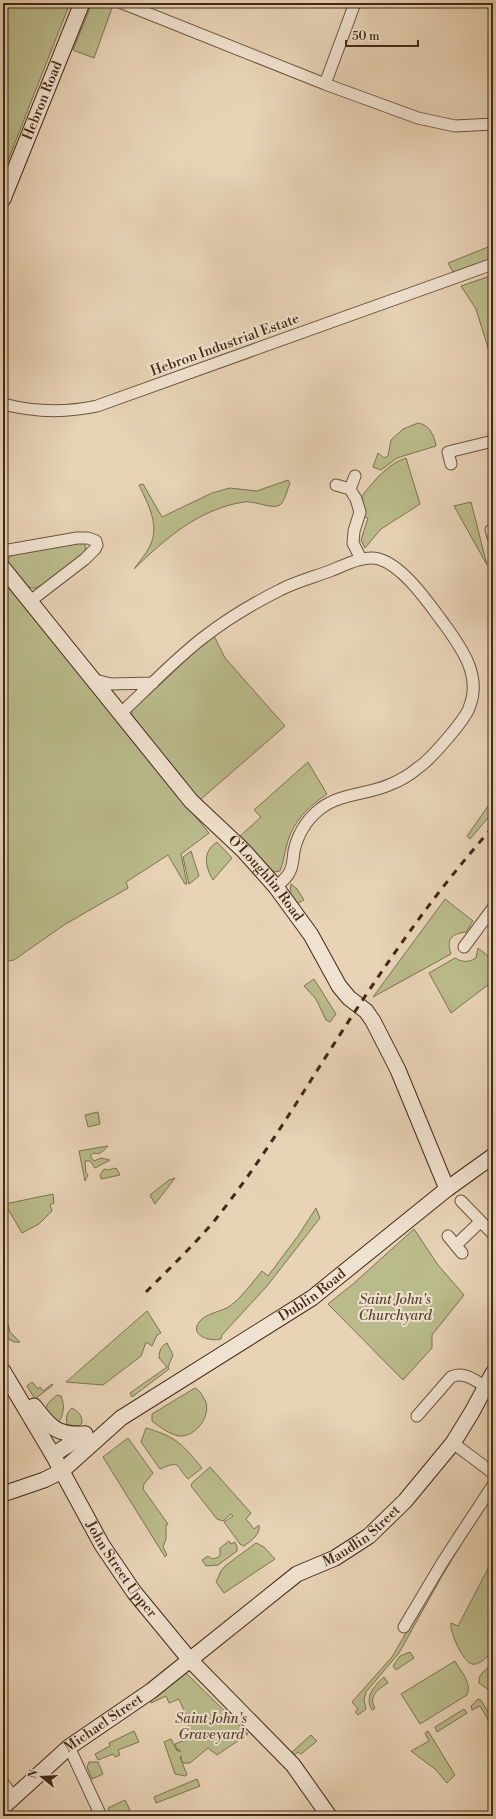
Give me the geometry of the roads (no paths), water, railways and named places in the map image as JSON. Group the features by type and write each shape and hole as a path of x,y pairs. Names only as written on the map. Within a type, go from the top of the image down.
{"street":[{"name":"Hebron Road","path":"3,199 82,3"},
{"path":"122,3 325,84 418,118 455,126 493,124"},
{"path":"325,84 355,3"},
{"name":"Hebron Industrial Estate","path":"3,404 58,412 97,406 493,264"},
{"path":"451,464 448,452 493,441"},
{"path":"350,489 355,476"},
{"path":"336,485 350,489 356,499 360,512 354,531 353,543 361,559"},
{"path":"3,551 77,538 88,538 96,541 97,545 95,549 85,560 29,602"},
{"path":"121,713 203,638 221,624 281,589 361,559 378,559 388,563 400,572 425,597 464,651 473,675 473,695 469,710 448,737 420,767 389,785 347,795 334,800 321,808 310,818 301,828 295,845 290,873 276,887"},
{"name":"O'Loughlin Road","path":"3,568 191,801 243,850 276,887 311,935 339,986 349,998 366,1011 373,1021 398,1070 447,1189"},
{"path":"95,682 130,685 153,683"},
{"path":"464,946 493,908"},
{"name":"Dublin Road","path":"53,1455 85,1434 121,1418 312,1298 447,1189 493,1156"},
{"path":"461,1201 493,1234"},
{"path":"448,1236 459,1249 480,1222"},
{"path":"3,1371 13,1386 33,1405 51,1428 71,1435 85,1434"},
{"name":"Maudlin Street","path":"190,1660 297,1574 335,1558 369,1536 405,1501 453,1443 493,1373"},
{"path":"417,1416 451,1377 457,1374 464,1375 485,1386"},
{"name":"John Street Upper","path":"13,1386 62,1471 102,1545 134,1592 190,1660 293,1765 329,1816"},
{"name":"Dublin Road","path":"3,1494 44,1480 62,1471 121,1418"},
{"path":"453,1443 493,1473"},
{"path":"404,1627 442,1563 493,1484"},
{"name":"Michael Street","path":"9,1802 69,1747 151,1691 190,1660"},
{"path":"69,1747 101,1816"},
{"path":"3,1783 9,1802"}],"railway":[{"path":"146,1292 199,1238 235,1194 273,1140 393,955 424,911 493,827"}],"park label":[{"name":"Saint John's Churchyard","path":"395,1308"},
{"name":"Saint John's Graveyard","path":"211,1728"}]}
